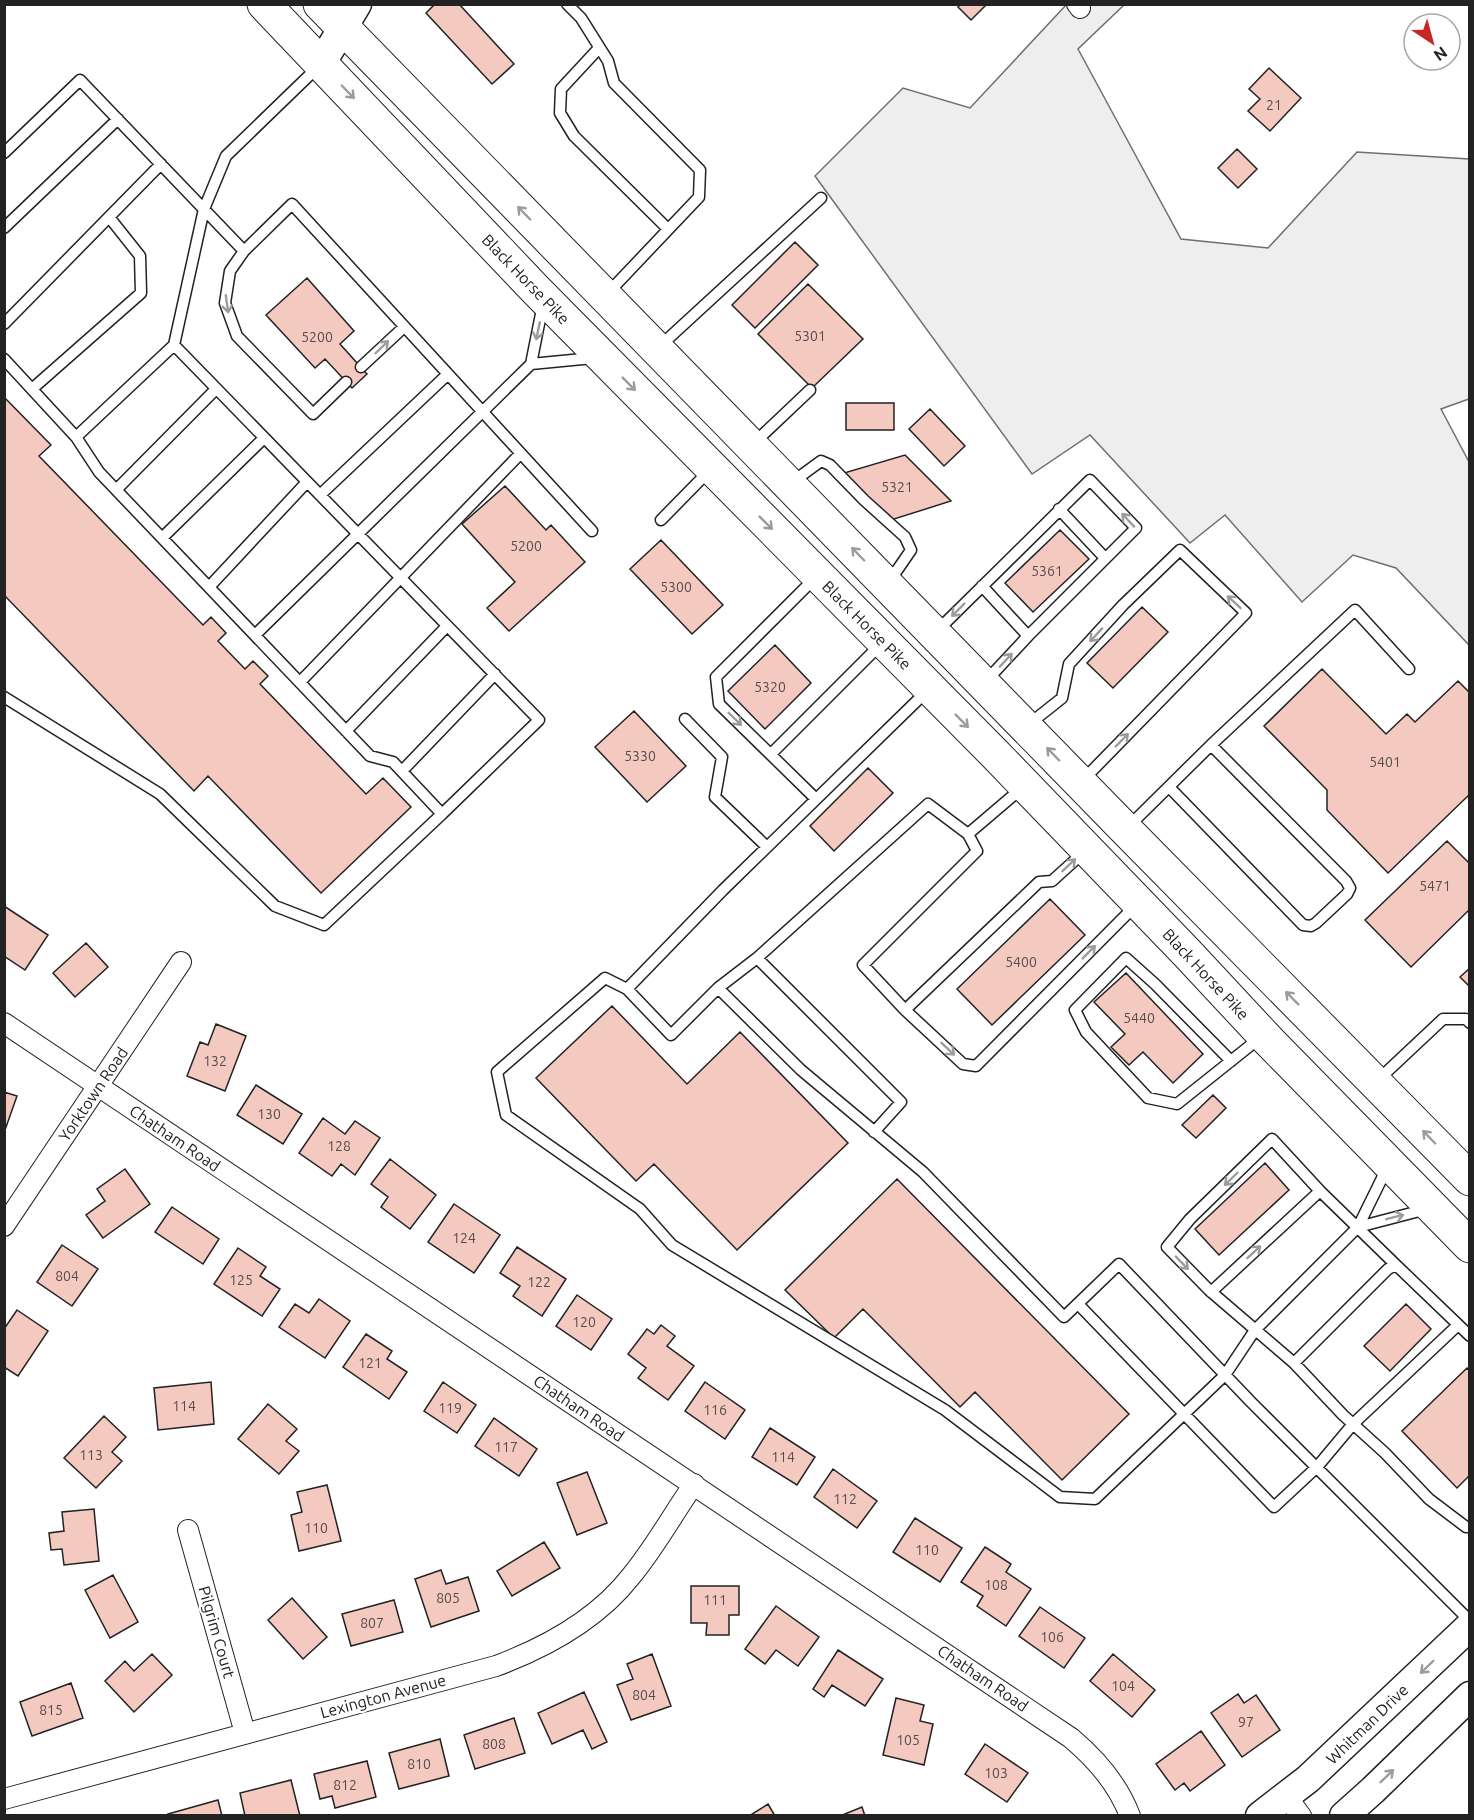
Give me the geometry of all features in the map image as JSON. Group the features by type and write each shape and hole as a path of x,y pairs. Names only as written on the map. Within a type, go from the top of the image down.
{"highway":[{"name":"Black Horse Pike","path":"264,4 544,298 930,688 1263,1035 1470,1246"},
{"path":"340,12 605,296 1470,1179"},
{"path":"1025,786 1043,782 1052,784 1233,962 1260,966"}],"street":[{"path":"321,64 340,12"},
{"name":"Yorktown Road","path":"4,1226 181,962"},
{"name":"Chatham Road","path":"4,1023 1071,1738 1090,1754 1117,1788 1130,1815"},
{"name":"Lexington Avenue","path":"4,1799 496,1666 543,1647 592,1614 620,1590 633,1575 694,1484"},
{"name":"Pilgrim Court","path":"188,1530 245,1733"},
{"name":"Whitman Drive","path":"1260,1815 1294,1806 1329,1761 1470,1626"},
{"path":"1344,1815 1470,1696"}],"lane":[{"path":"567,4 582,18 608,61 614,82 700,170 699,197 605,296"},
{"path":"599,48 561,89 560,113 574,136 668,229"},
{"path":"76,437 174,345 204,209 226,156 321,64"},
{"path":"4,153 80,80 244,250"},
{"path":"4,228 118,119"},
{"path":"4,324 161,164"},
{"path":"657,349 822,198"},
{"path":"346,382 313,414 237,336 225,303 230,271 244,250 292,204 592,531"},
{"path":"32,389 141,293 140,256 109,217"},
{"path":"255,635 531,364 544,298"},
{"path":"361,368 404,327"},
{"path":"4,697 160,794 275,906 324,925 539,720 174,345"},
{"path":"531,364 602,357"},
{"path":"4,359 76,437 99,472 370,756 393,762 442,814"},
{"path":"320,495 448,374"},
{"path":"116,490 216,389"},
{"path":"751,445 810,390"},
{"path":"162,538 264,438"},
{"path":"300,682 520,454"},
{"path":"789,484 821,462 830,465 905,537 911,550 887,584"},
{"path":"661,520 712,468"},
{"path":"935,633 1090,480 1136,528 984,683"},
{"path":"209,587 308,482"},
{"path":"1059,509 1105,558"},
{"path":"1026,727 1062,698 1069,664 1123,605 1180,550 1246,613 1081,782"},
{"path":"816,799 719,704 716,676 818,575"},
{"path":"982,586 1028,636"},
{"path":"1126,830 1211,745 1355,610 1409,669"},
{"path":"346,731 447,626"},
{"path":"771,754 884,642"},
{"path":"402,771 495,674"},
{"path":"627,989 723,890 930,688"},
{"path":"685,719 722,757 715,797 767,847"},
{"path":"1169,787 1303,925 1311,926 1316,923 1347,894 1350,888 1346,881 1211,745"},
{"path":"968,834 1025,786"},
{"path":"1138,903 976,1066 963,1064 905,1010 863,965 977,851 968,834 928,804 757,958 718,988 671,1035 627,989 605,978 497,1072 506,1114 640,1209 672,1245 945,1410 1060,1497 1095,1499 1225,1375 1255,1330 1358,1227 1389,1163"},
{"path":"905,1010 1039,882 1052,881 1086,849"},
{"path":"757,958 901,1102 874,1132"},
{"path":"1231,1061 1126,958 1075,1010 1086,1032 1148,1098 1178,1104 1231,1061 1263,1035"},
{"path":"718,988 801,1070 922,1173 1064,1317 1119,1264 1225,1375 1470,1621"},
{"path":"1375,1083 1443,1019 1466,1018 1470,1023"},
{"path":"1470,1336 1320,1191 1272,1139 1190,1219 1167,1247 1211,1292 1294,1363 1353,1424 1385,1452 1429,1499 1466,1527 1470,1527"},
{"path":"1211,1292 1320,1191"},
{"path":"1358,1227 1431,1208"},
{"path":"1294,1363 1388,1269 1396,1265"},
{"path":"1078,1304 1274,1508 1317,1467 1353,1424 1458,1325"}],"shaded area":[{"path":"1067,4 1124,5 1078,49 1181,239 1268,248 1357,152 1469,159 1469,399 1441,409 1469,462 1469,645 1396,568 1353,555 1302,602 1225,515 1190,543 1090,435 1032,474 815,176 903,88 970,108"}],"building":[{"path":"435,4 459,4 514,64 492,84 426,13"},
{"path":"961,4 987,4 971,20 958,7"},
{"path":"1269,68 1301,98 1270,131 1248,111 1260,99 1249,89"},
{"path":"1237,149 1257,169 1238,188 1218,168"},
{"path":"795,242 818,265 755,328 732,305"},
{"path":"307,278 354,331 340,344 367,374 352,388 325,359 315,368 266,315"},
{"path":"808,284 863,339 812,388 758,334"},
{"path":"4,397 51,445 39,456 203,625 211,617 226,633 218,641 245,669 253,661 268,676 260,684 366,794 383,778 411,807 321,893 208,776 194,791 4,595"},
{"path":"846,403 894,403 894,430 846,430"},
{"path":"930,409 965,446 944,466 909,429"},
{"path":"905,455 951,501 891,520 844,473"},
{"path":"505,486 546,530 551,525 585,562 509,631 487,608 515,582 462,524"},
{"path":"1060,530 1089,559 1033,612 1005,583"},
{"path":"661,540 723,605 692,634 630,569"},
{"path":"1142,607 1168,632 1113,688 1087,663"},
{"path":"775,645 811,683 765,729 728,691"},
{"path":"1322,669 1386,734 1407,714 1415,722 1458,681 1470,693 1470,794 1388,873 1327,810 1327,790 1264,726"},
{"path":"634,711 686,766 647,802 595,747"},
{"path":"868,768 893,793 834,851 810,826"},
{"path":"1447,841 1470,864 1470,909 1411,967 1365,920"},
{"path":"1050,899 1085,935 992,1025 957,989"},
{"path":"4,906 48,935 25,970 4,956"},
{"path":"86,943 108,967 75,997 53,973"},
{"path":"1470,968 1470,987 1460,977"},
{"path":"1126,973 1203,1054 1173,1083 1143,1052 1129,1065 1111,1047 1125,1034 1094,1002"},
{"path":"612,1006 687,1084 740,1032 848,1143 737,1250 654,1164 636,1181 536,1078"},
{"path":"216,1024 246,1036 225,1091 187,1076 200,1042 208,1045"},
{"path":"256,1085 302,1114 283,1144 237,1115"},
{"path":"4,1092 17,1096 5,1130 4,1130"},
{"path":"1213,1095 1226,1108 1196,1138 1182,1125"},
{"path":"323,1118 345,1134 355,1121 380,1138 355,1175 341,1164 332,1176 299,1153"},
{"path":"390,1159 436,1195 410,1229 381,1207 388,1197 371,1184"},
{"path":"1265,1163 1289,1190 1219,1255 1195,1229"},
{"path":"125,1169 150,1204 103,1238 86,1215 105,1201 97,1189"},
{"path":"897,1179 1129,1414 1062,1480 975,1392 960,1407 863,1309 834,1338 785,1290"},
{"path":"454,1204 500,1235 474,1273 428,1242"},
{"path":"172,1207 219,1239 203,1264 155,1232"},
{"path":"62,1245 98,1269 72,1306 37,1282"},
{"path":"517,1247 566,1279 542,1316 513,1296 520,1286 500,1273"},
{"path":"238,1248 266,1267 260,1276 280,1289 262,1316 214,1284"},
{"path":"577,1295 612,1319 591,1350 556,1326"},
{"path":"319,1299 350,1321 325,1358 279,1327 295,1304 309,1313"},
{"path":"1406,1304 1431,1329 1390,1371 1364,1346"},
{"path":"17,1310 48,1331 18,1376 4,1367 4,1329"},
{"path":"661,1325 675,1336 667,1346 694,1366 668,1400 638,1378 646,1368 628,1354 647,1329 654,1334"},
{"path":"366,1334 392,1351 387,1359 407,1372 389,1399 343,1367"},
{"path":"1467,1368 1470,1371 1470,1475 1457,1488 1402,1431"},
{"path":"211,1382 214,1424 158,1430 154,1388"},
{"path":"443,1382 476,1405 457,1433 424,1411"},
{"path":"705,1382 745,1410 725,1439 685,1411"},
{"path":"268,1404 297,1429 286,1441 299,1451 279,1474 238,1439"},
{"path":"104,1416 126,1437 112,1452 122,1461 96,1488 64,1458"},
{"path":"494,1418 537,1449 519,1476 475,1446"},
{"path":"770,1428 815,1457 797,1485 752,1457"},
{"path":"833,1469 877,1501 857,1528 814,1497"},
{"path":"587,1472 607,1523 577,1535 557,1483"},
{"path":"327,1485 341,1541 299,1551 291,1515 302,1512 297,1492"},
{"path":"94,1509 99,1561 64,1565 62,1549 51,1550 49,1533 64,1531 62,1512"},
{"path":"915,1518 962,1548 940,1582 893,1552"},
{"path":"544,1542 560,1568 512,1596 497,1571"},
{"path":"985,1547 1011,1564 1006,1572 1031,1589 1006,1626 977,1606 983,1596 961,1582"},
{"path":"441,1570 446,1584 468,1577 479,1611 431,1627 415,1579"},
{"path":"113,1575 138,1622 110,1638 85,1590"},
{"path":"691,1586 739,1586 739,1615 729,1615 729,1635 706,1635 707,1623 691,1623"},
{"path":"292,1598 327,1637 303,1659 268,1620"},
{"path":"394,1600 403,1632 351,1646 342,1614"},
{"path":"776,1606 819,1637 798,1666 776,1650 765,1664 745,1649"},
{"path":"1040,1607 1085,1638 1064,1668 1019,1636"},
{"path":"838,1650 883,1679 865,1706 832,1685 824,1697 813,1689"},
{"path":"152,1654 172,1675 134,1712 105,1681 125,1661 134,1671"},
{"path":"652,1654 671,1706 631,1720 617,1685 633,1679 627,1664"},
{"path":"1113,1654 1155,1690 1132,1717 1090,1681"},
{"path":"71,1683 83,1718 32,1736 20,1702"},
{"path":"584,1692 607,1742 592,1749 583,1730 552,1744 538,1713"},
{"path":"1238,1694 1244,1703 1256,1695 1280,1730 1242,1757 1211,1713"},
{"path":"896,1698 924,1705 920,1721 933,1724 924,1765 883,1755"},
{"path":"514,1718 525,1753 475,1769 464,1735"},
{"path":"1201,1731 1225,1765 1190,1791 1184,1783 1175,1790 1156,1764"},
{"path":"440,1739 449,1776 399,1789 389,1753"},
{"path":"985,1744 1028,1773 1007,1802 965,1774"},
{"path":"367,1761 376,1797 335,1808 332,1796 320,1799 314,1774"},
{"path":"291,1780 300,1816 245,1816 240,1793"},
{"path":"218,1800 222,1816 169,1816 168,1814"},
{"path":"768,1804 775,1816 749,1816"},
{"path":"862,1807 865,1816 840,1816"}]}
